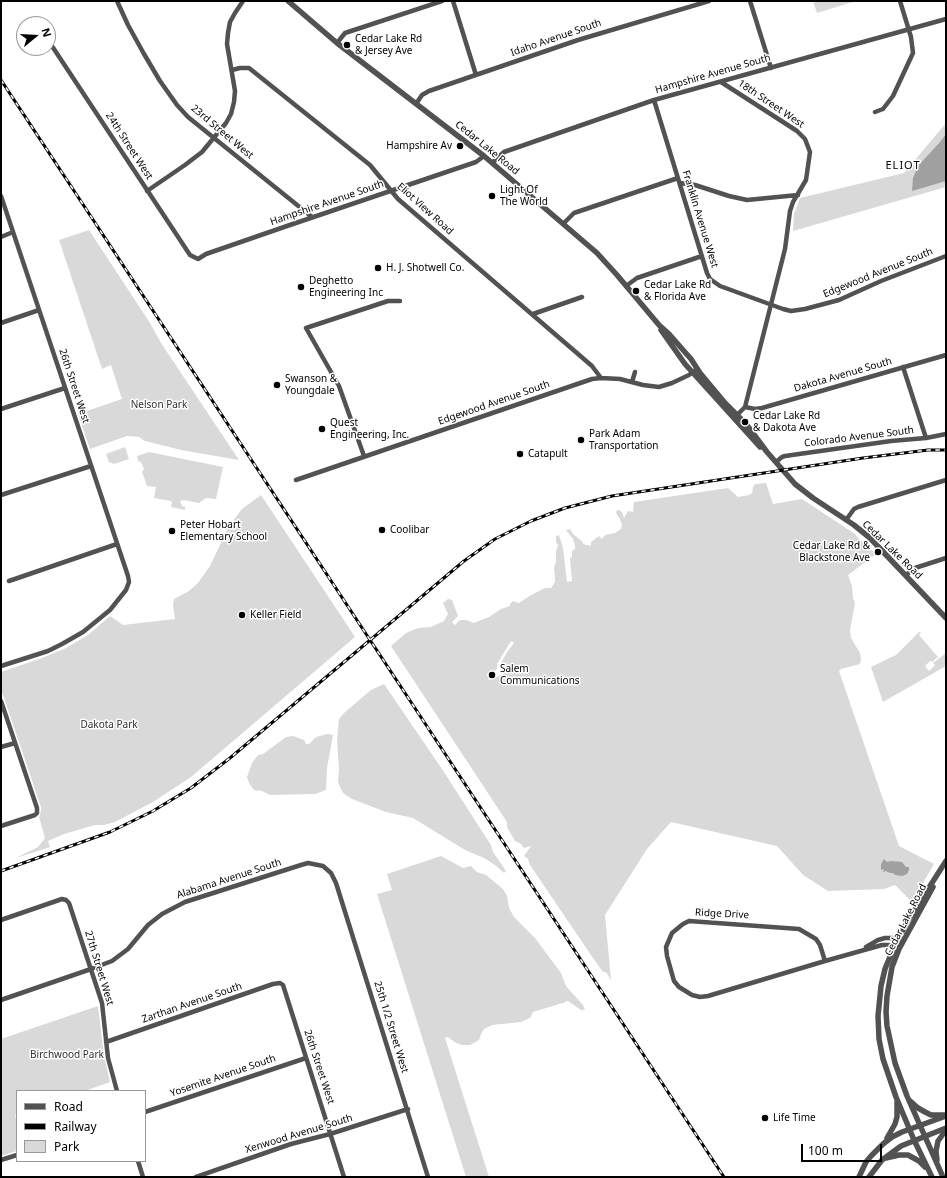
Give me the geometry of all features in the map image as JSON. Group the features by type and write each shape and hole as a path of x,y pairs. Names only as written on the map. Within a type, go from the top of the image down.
{"street":[{"name":"23rd Street West","path":"118,1 136,41 169,96 188,117 312,217"},
{"path":"147,191 194,159 214,138 231,114 235,91 227,44 228,33 232,17 243,1"},
{"name":"Cedar Lake Road","path":"288,1 337,43 484,156 564,223 597,253 659,325 691,359 695,370 725,402 735,417 746,424 767,452 795,484 870,538 946,618"},
{"path":"337,43 345,33 442,1"},
{"path":"453,1 476,75"},
{"name":"Idaho Avenue South","path":"416,104 425,93 476,75 585,38 709,1"},
{"path":"750,1 771,68"},
{"path":"876,112 883,108 893,96 911,61 913,54 913,46 909,29 900,1"},
{"name":"Hampshire Avenue South","path":"492,163 500,154 504,152 654,100 946,19"},
{"name":"24th Street West","path":"56,52 190,255 198,259"},
{"name":"Eliot View Road","path":"232,70 249,68 370,165 390,191 404,204 592,366 601,378"},
{"name":"18th Street West","path":"720,82 797,131 805,139 810,152 806,180 793,202 790,211 788,236 770,305"},
{"name":"Franklin Avenue West","path":"654,100 707,273 715,283 770,305"},
{"name":"Hampshire Avenue South","path":"198,259 206,254 312,217 476,162 484,156"},
{"path":"564,223 574,214 679,181 747,200 798,195"},
{"name":"26th Street West","path":"1,196 129,582 126,590 110,610 83,632 48,650 1,666"},
{"path":"1,236 13,232"},
{"path":"626,286 637,278 702,256"},
{"name":"Edgewood Avenue South","path":"770,305 791,311 825,305 946,256"},
{"path":"533,314 582,297"},
{"path":"364,456 339,386 306,328 388,301 400,301"},
{"path":"735,417 745,408 770,305"},
{"path":"1,323 39,310"},
{"name":"Dakota Avenue South","path":"745,408 762,408 946,355"},
{"path":"903,368 926,438"},
{"name":"Edgewood Avenue South","path":"296,480 592,379 620,379 643,385 664,386 688,375 695,370"},
{"path":"632,382 635,372"},
{"path":"1,409 65,388"},
{"name":"Colorado Avenue South","path":"776,462 785,456 891,441 926,438 946,434"},
{"path":"1,495 91,466"},
{"path":"846,520 854,509 858,507 946,480"},
{"path":"9,581 117,544"},
{"path":"906,575 915,568 946,558"},
{"path":"1,702 37,808 37,813 1,826"},
{"path":"1,747 15,743"},
{"name":"Cedar Lake Road","path":"943,1177 907,1096 895,1063 886,1026 886,996 897,948 897,940 946,861"},
{"name":"Alabama Avenue South","path":"1,1000 112,961 128,948 148,926 162,914 185,902 308,863 323,866 331,873 336,883"},
{"name":"Cedar Lake Road","path":"932,1177 914,1140 896,1097 880,1047 878,1026 881,986 885,970 897,948 903,943 930,894 938,875"},
{"name":"25th 1/2 Street West","path":"336,883 408,1109 428,1177"},
{"name":"27th Street West","path":"1,920 62,899 69,903 102,1003 108,1058 117,1090"},
{"name":"Ridge Drive","path":"824,961 820,945 816,939 807,932 790,928 689,922 677,928 672,933 666,948 672,973 679,987 692,995 700,997 708,996 882,944 897,948"},
{"name":"Ridge Drive","path":"863,949 878,940 892,938 903,943"},
{"name":"Zarthan Avenue South","path":"106,1042 274,984 280,983 283,985"},
{"name":"26th Street West","path":"283,985 344,1177"},
{"name":"Yosemite Avenue South","path":"146,1112 306,1058"},
{"path":"907,1096 918,1108 925,1112 931,1115 946,1116"},
{"path":"883,1144 891,1132 897,1117 896,1097"},
{"name":"Xenwood Avenue South","path":"196,1177 291,1144 330,1134 408,1109"},
{"path":"858,1177 866,1162 892,1137 946,1116"},
{"path":"869,1177 882,1160 901,1146 924,1136 946,1129"},
{"path":"938,1168 936,1151 939,1139 946,1129"},
{"path":"1,1160 16,1155"},
{"path":"882,1160 895,1155 908,1155 920,1161 928,1170"},
{"path":"138,1162 143,1177"}],"green space":[{"path":"813,1 856,1 817,13"},
{"path":"946,123 946,187 793,231 794,214 800,198 904,173"},
{"name":"Nelson Park","path":"89,230 150,323 161,343 239,460 181,450 145,441 139,437 127,436 90,449 78,414 122,399 111,365 102,369 59,240"},
{"path":"125,447 129,459 114,464 109,462 106,454"},
{"path":"149,452 223,467 216,499 206,498 199,503 184,500 180,501 182,506 185,507 185,510 171,507 171,501 154,498 156,487 147,486 142,472 144,469 141,462 138,461 137,456"},
{"path":"766,483 773,504 802,499 855,534 876,554 848,575 852,586 855,603 850,630 851,638 860,653 861,659 860,664 841,669 839,671 899,846 934,864 912,902 895,885 884,889 828,891 803,875 777,846 671,822 647,849 605,915 611,980 606,972 603,972 595,961 530,865 528,859 524,856 531,846 524,848 521,844 515,841 507,827 507,822 391,646 406,633 418,628 431,627 444,621 448,614 443,603 448,599 452,600 458,616 452,622 455,625 460,620 466,620 474,623 510,606 513,601 519,603 545,588 551,588 555,582 554,568 558,545 556,542 556,536 559,535 563,548 567,582 572,581 570,558 572,557 572,551 575,549 575,546 573,539 566,530 570,529 573,534 583,542 583,544 591,546 591,542 599,536 602,539 605,535 615,533 621,529 622,525 616,513 617,510 622,512 624,518 628,511 633,512 634,502 728,488 738,497 752,493 755,484","holes":["511,641 514,643 501,663 501,668 503,668 504,674 489,680 487,674 495,671 497,664"]},
{"name":"Dakota Park","path":"261,495 355,637 191,777 153,802 115,822 104,825 95,825 64,834 48,841 50,847 16,858 38,847 45,838 39,817 41,807 1,689 1,672 66,648 88,635 110,616 123,625 175,619 173,605 174,599 189,591 198,583 210,566 229,526 242,509"},
{"path":"919,632 921,633 919,635 938,657 932,662 930,661 925,666 929,671 935,665 933,663 946,653 946,666 883,702 871,667 896,655"},
{"path":"384,684 444,772 491,845 493,852 506,871 504,873 484,858 465,850 413,818 386,812 352,799 343,793 338,782 339,769 337,740 339,719 371,690"},
{"path":"327,734 333,735 327,768 326,790 315,794 270,795 262,791 254,790 249,783 247,777 252,763 258,755 263,754 286,737 293,736 304,740 306,744 309,744 316,737"},
{"path":"441,856 463,868 471,866 477,872 486,875 503,889 507,896 509,908 514,917 535,938 561,973 566,986 583,1005 585,1010 581,1010 568,1001 565,1001 566,1002 533,1012 530,1018 521,1022 492,1025 484,1029 479,1040 470,1045 462,1045 456,1043 448,1037 445,1038 489,1177 466,1177 377,894 392,890 387,874"},
{"name":"Birchwood Park","path":"98,1006 104,1056 110,1082 88,1090 16,1090 16,1151 1,1156 1,1039"}],"shaded area":[{"path":"946,134 946,181 912,191 913,178 918,166"},
{"path":"884,859 887,862 902,862 906,867 909,867 907,874 902,876 886,871 883,872 884,869 881,870 881,864"}],"railway":[{"path":"1,80 724,1177"},
{"path":"1,871 110,832 153,811 191,788 230,758 464,561 495,539 531,521 565,508 612,496 863,458 928,450 946,450"}],"place":[{"name":"Cedar Lake Rd & Jersey Ave","path":"347,45"},
{"name":"Hampshire Av","path":"460,146"},
{"name":"Light Of The World","path":"492,196"},
{"name":"H. J. Shotwell Co.","path":"378,268"},
{"name":"Deghetto Engineering Inc","path":"301,287"},
{"name":"Cedar Lake Rd & Florida Ave","path":"636,291"},
{"name":"Swanson & Youngdale","path":"277,385"},
{"name":"Cedar Lake Rd & Dakota Ave","path":"745,422"},
{"name":"Quest Engineering, Inc.","path":"322,429"},
{"name":"Park Adam Transportation","path":"581,440"},
{"name":"Catapult","path":"520,454"},
{"name":"Coolibar","path":"382,530"},
{"name":"Peter Hobart Elementary School","path":"172,531"},
{"name":"Cedar Lake Rd & Blackstone Ave","path":"878,552"},
{"name":"Keller Field","path":"242,615"},
{"name":"Salem Communications","path":"492,675"},
{"name":"Life Time","path":"765,1118"}],"district":[{"name":"ELIOT","path":"903,166"}]}
